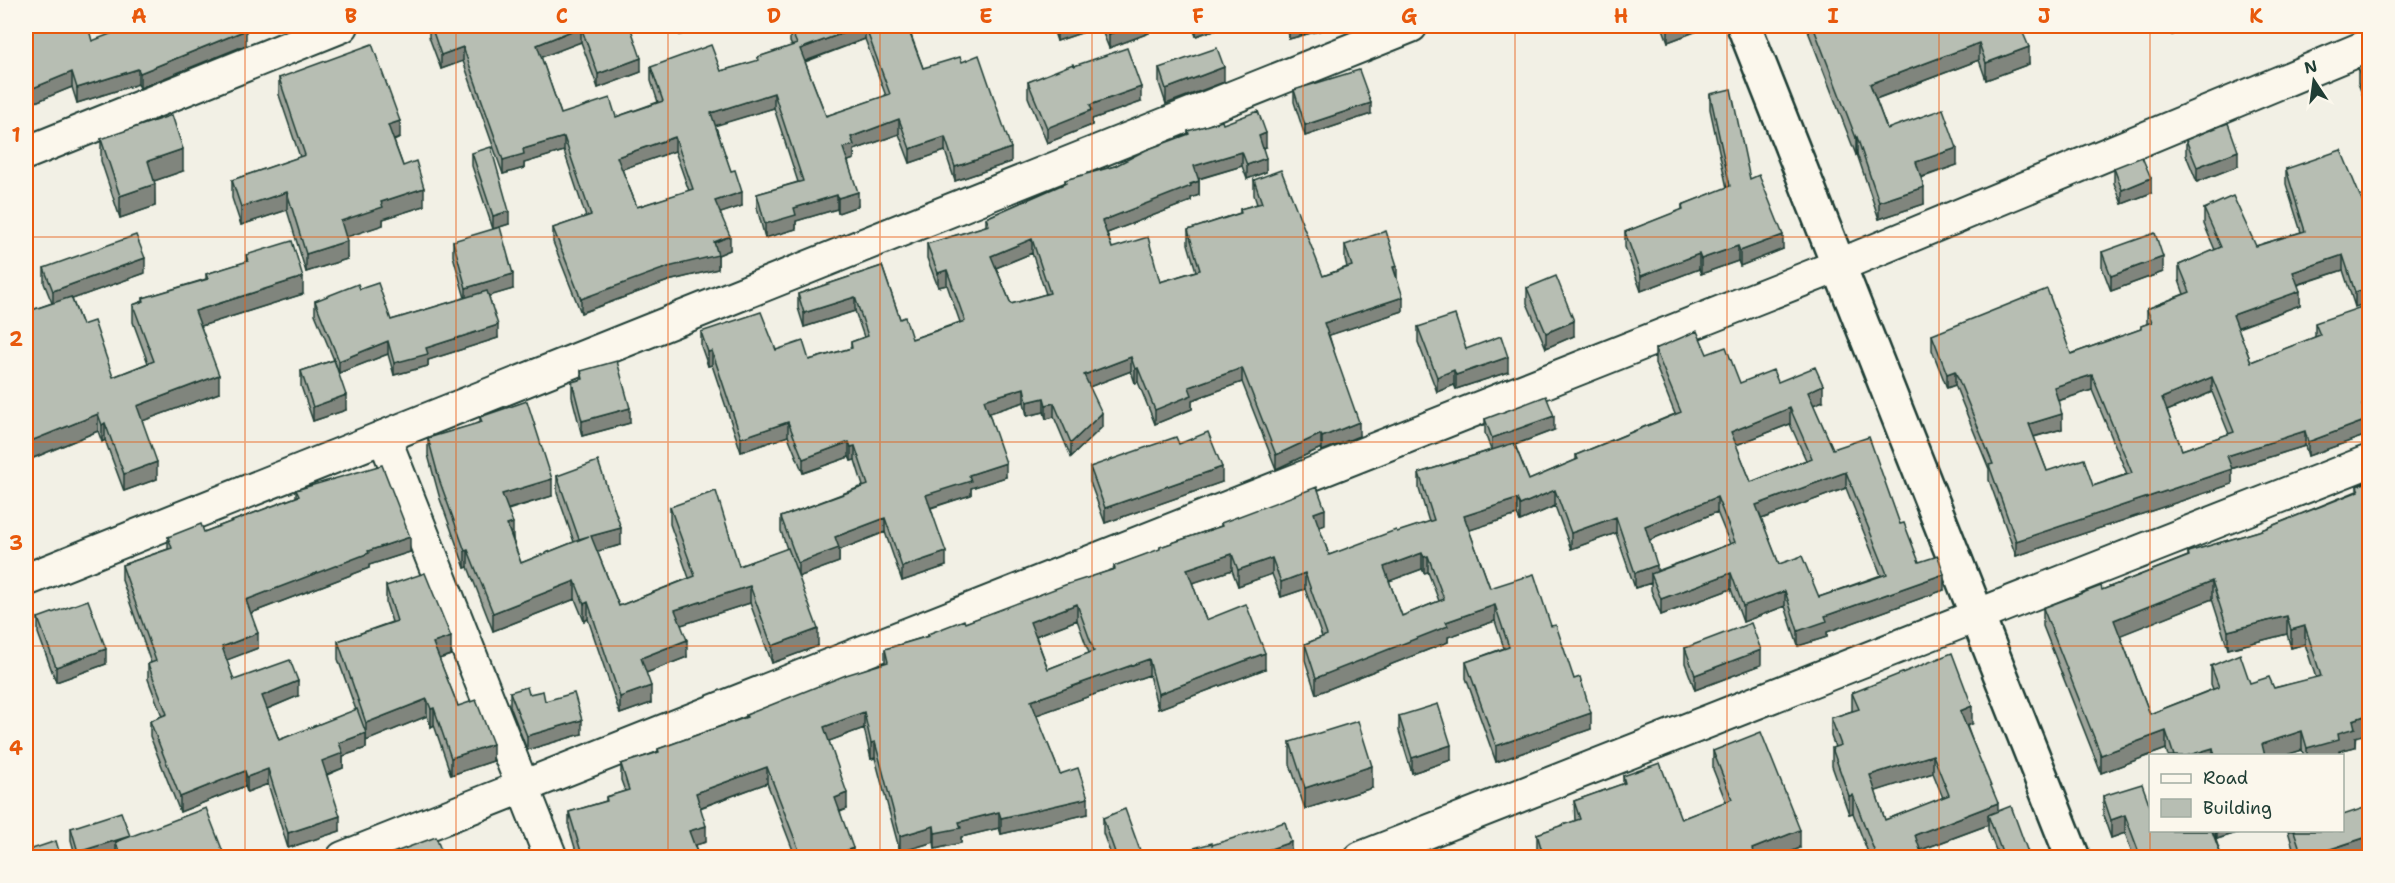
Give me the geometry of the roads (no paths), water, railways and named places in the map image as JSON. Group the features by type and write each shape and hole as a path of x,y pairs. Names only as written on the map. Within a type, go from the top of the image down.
{"main road":[{"path":"1744,26 2073,858"}],"street":[{"path":"26,153 342,26"},
{"path":"26,580 1411,26"},
{"path":"343,858 1840,265 2370,45"},
{"path":"384,437 551,858"},
{"path":"1361,858 2370,461"}]}
